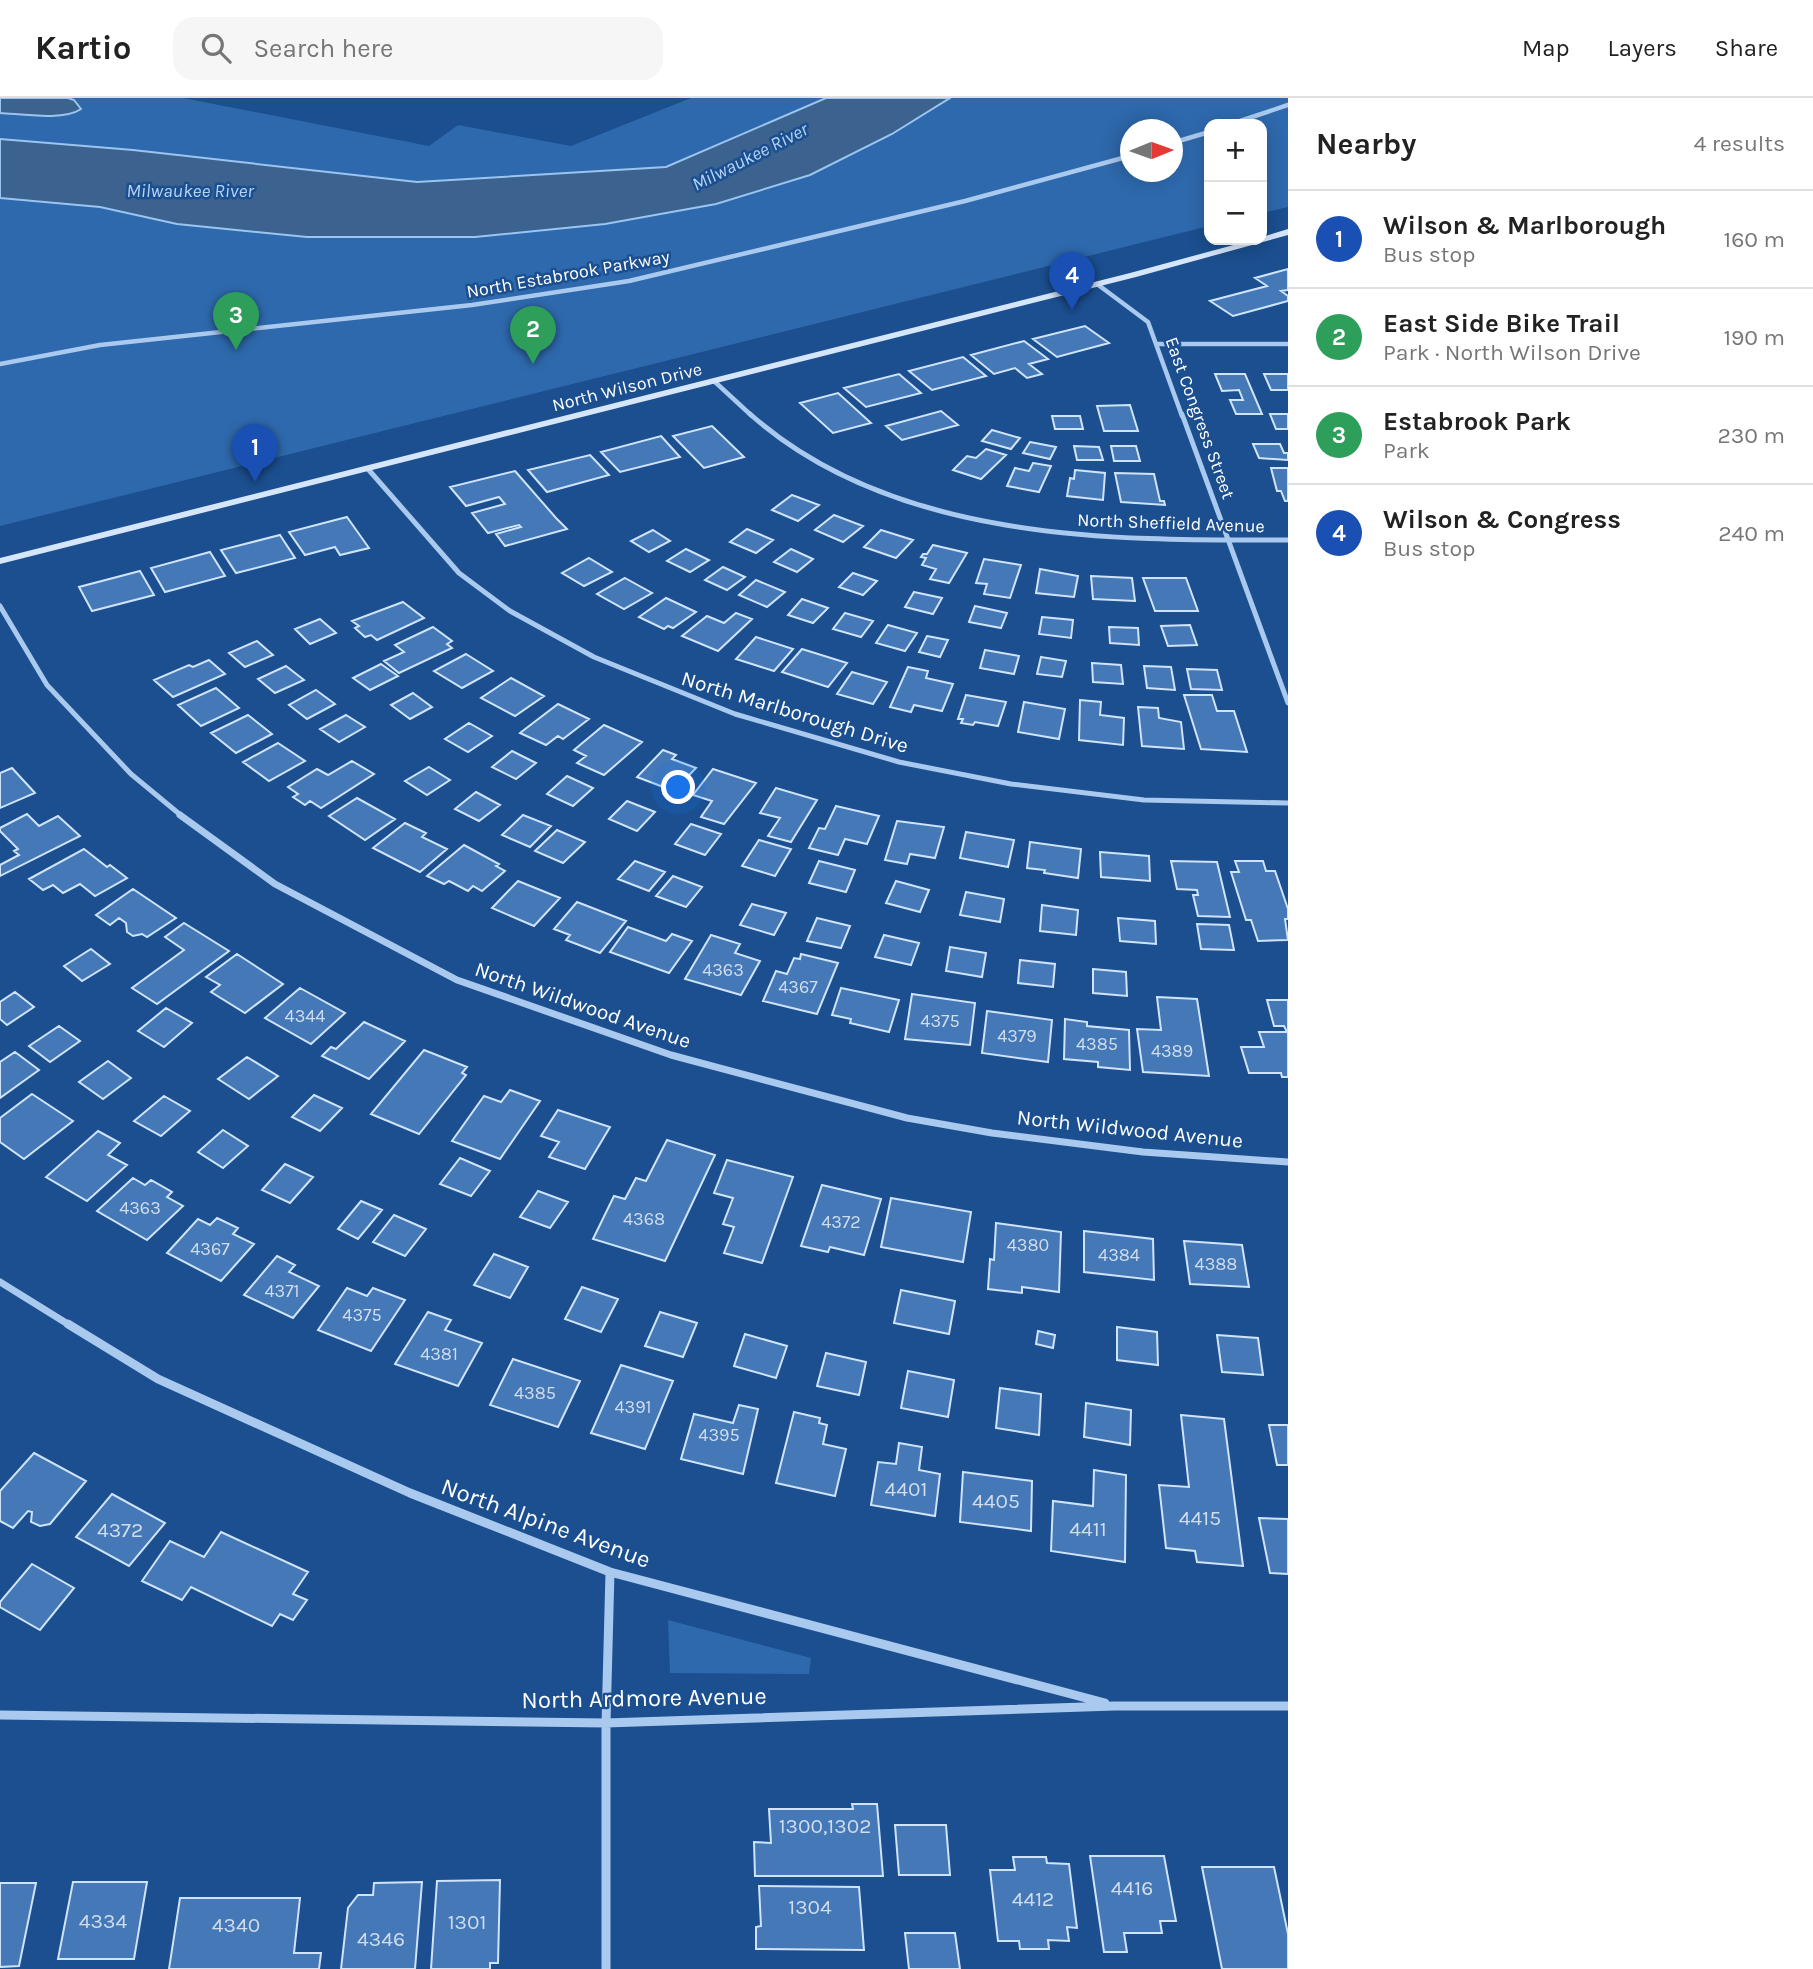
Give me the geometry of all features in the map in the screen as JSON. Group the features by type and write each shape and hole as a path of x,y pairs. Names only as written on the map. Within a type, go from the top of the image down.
{"street":[{"path":"1247,119 1288,106"},
{"path":"1183,140 1204,134"},
{"name":"North Estabrook Parkway","path":"0,363 100,345 472,305 628,281 965,201 1120,159"},
{"name":"North Wilson Drive","path":"1267,238 1288,232"},
{"name":"North Wilson Drive","path":"0,561 1242,245"},
{"name":"East Congress Street","path":"1097,284 1148,322 1288,702"},
{"path":"1158,344 1288,344"},
{"name":"North Sheffield Avenue","path":"714,381 774,435 832,468 885,492 964,516 1044,531 1124,539 1288,540"},
{"name":"North Marlborough Drive","path":"368,469 457,571 489,595 559,641 648,681 722,710 842,748 923,768 1042,788 1173,801 1288,803"},
{"name":"North Wildwood Avenue","path":"0,607 47,685 131,774 199,831 275,884 457,980 671,1055 907,1118 992,1133 1129,1150 1288,1161"},
{"name":"North Alpine Avenue","path":"0,1283 158,1379 410,1493 610,1572 1115,1706"},
{"path":"606,1969 606,1723 610,1572"},
{"name":"North Ardmore Avenue","path":"0,1715 606,1723 1115,1706 1288,1706"}],"shaded area":[{"path":"68,98 183,98 429,146 458,125 571,146 691,98 826,98 666,167 417,182 133,150 0,139 0,113 61,114 74,100"},
{"path":"950,98 1288,98 1288,207 1267,212 1267,119 1204,119 1204,227 0,526 0,198 100,207 177,224 307,237 475,237 605,224 717,204 810,175 892,134"},
{"path":"668,1620 811,1658 809,1674 670,1673"}],"water":[{"path":"0,98 68,98 74,100 81,109 74,113 53,116 0,113"},
{"name":"Milwaukee River","path":"826,98 950,98 892,134 810,175 716,204 605,224 475,237 307,237 177,224 100,207 0,198 0,139 133,150 417,182 666,167"}],"building":[{"path":"1288,269 1288,290 1281,291 1288,296 1288,301 1233,316 1210,301 1267,286 1255,278"},
{"path":"1085,326 1109,343 1057,357 1033,339"},
{"path":"1024,341 1048,359 1029,364 1042,374 1027,378 1015,368 994,374 971,355"},
{"path":"963,357 986,376 932,390 909,371"},
{"path":"899,374 921,393 866,407 844,388"},
{"path":"1215,374 1245,374 1262,414 1236,414 1230,400 1243,400 1239,390 1222,391"},
{"path":"1264,374 1288,374 1288,390 1271,390"},
{"path":"838,393 871,423 833,433 800,403"},
{"path":"1130,405 1138,431 1104,431 1097,406"},
{"path":"941,411 958,425 902,440 886,426"},
{"path":"1270,414 1288,414 1288,429 1276,429"},
{"path":"1052,416 1080,416 1083,429 1055,429"},
{"path":"712,426 744,457 704,468 673,436"},
{"path":"992,430 1020,438 1011,449 982,441"},
{"path":"661,436 680,457 620,472 601,452"},
{"path":"1030,442 1056,447 1050,459 1023,453"},
{"path":"1253,444 1280,444 1284,453 1288,453 1288,460 1259,458"},
{"path":"1074,446 1099,447 1103,460 1077,460"},
{"path":"1111,446 1136,446 1140,461 1114,461"},
{"path":"986,449 1006,455 981,479 953,470 967,456 976,458"},
{"path":"590,455 609,475 547,492 528,470"},
{"path":"1033,463 1051,466 1039,492 1007,486 1015,468 1029,471"},
{"path":"1271,468 1288,468 1288,501 1285,501 1281,491 1277,491"},
{"path":"1075,470 1105,473 1103,500 1067,496 1070,478 1074,479"},
{"path":"515,471 567,529 505,546 496,534 521,527 519,525 488,533 472,513 505,504 499,497 466,506 450,487"},
{"path":"1115,473 1154,474 1160,501 1164,501 1165,505 1121,502"},
{"path":"792,495 819,505 798,521 772,510"},
{"path":"834,515 863,526 843,542 815,530"},
{"path":"347,517 369,548 340,555 335,547 305,555 289,532"},
{"path":"747,529 773,540 756,553 730,542"},
{"path":"653,530 670,541 649,552 631,541"},
{"path":"881,530 913,540 896,558 864,547"},
{"path":"280,535 295,558 236,573 221,550"},
{"path":"933,545 967,553 949,583 930,579 936,569 922,565 926,558 921,557 927,554"},
{"path":"686,549 709,560 690,572 667,561"},
{"path":"791,549 813,559 797,572 774,562"},
{"path":"210,552 225,576 165,592 151,568"},
{"path":"589,558 612,572 584,586 562,573"},
{"path":"984,559 1021,565 1010,598 984,594 987,584 976,583"},
{"path":"723,567 745,577 727,590 705,580"},
{"path":"1040,569 1078,576 1074,597 1036,593"},
{"path":"140,571 154,595 92,611 79,587"},
{"path":"853,573 877,581 863,595 839,587"},
{"path":"1091,576 1132,578 1135,601 1093,599"},
{"path":"625,578 652,593 624,609 597,594"},
{"path":"1143,578 1186,578 1198,611 1155,611"},
{"path":"756,580 785,592 767,607 739,595"},
{"path":"914,592 942,598 933,614 905,607"},
{"path":"666,598 696,612 673,628 668,626 664,629 639,617"},
{"path":"802,599 828,608 813,623 788,615"},
{"path":"403,602 424,618 377,640 371,635 365,637 355,628 359,626 352,621"},
{"path":"975,606 1007,613 1001,628 969,622"},
{"path":"736,613 752,619 718,651 682,636 707,616 724,623"},
{"path":"845,613 873,621 861,637 833,629"},
{"path":"1042,617 1073,620 1071,638 1039,634"},
{"path":"320,619 336,633 310,644 295,629"},
{"path":"888,625 917,633 905,651 876,643"},
{"path":"1190,625 1197,645 1168,646 1161,626"},
{"path":"433,627 452,641 447,644 452,648 399,673 384,661 404,652 395,645"},
{"path":"1109,627 1138,628 1139,645 1110,643"},
{"path":"927,636 948,640 940,657 919,652"},
{"path":"756,637 793,649 774,671 736,659"},
{"path":"257,641 273,655 245,667 229,653"},
{"path":"802,649 847,663 828,687 782,672"},
{"path":"985,650 1019,656 1014,674 980,668"},
{"path":"466,654 493,671 462,688 434,671"},
{"path":"1041,657 1066,661 1062,677 1037,674"},
{"path":"209,660 225,674 173,697 154,680 189,665 193,667"},
{"path":"1092,663 1121,665 1123,684 1093,682"},
{"path":"381,664 398,676 370,690 353,678"},
{"path":"286,666 304,680 275,693 258,679"},
{"path":"1144,666 1171,667 1175,690 1147,688"},
{"path":"908,667 928,671 926,678 953,684 942,711 914,705 911,712 890,707"},
{"path":"1187,669 1217,670 1222,690 1191,689"},
{"path":"852,672 887,682 873,704 837,694"},
{"path":"511,678 544,696 515,716 481,698"},
{"path":"216,688 239,708 201,726 178,705"},
{"path":"316,690 335,704 307,719 289,705"},
{"path":"413,693 432,707 410,719 391,705"},
{"path":"966,695 1006,702 998,726 975,722 973,725 961,723 963,719 958,719"},
{"path":"1184,695 1212,695 1217,711 1234,711 1247,752 1201,749"},
{"path":"1080,700 1101,702 1100,715 1124,718 1123,745 1079,740"},
{"path":"1024,702 1065,709 1059,739 1018,732"},
{"path":"558,704 589,719 563,739 558,736 546,745 520,733"},
{"path":"1138,707 1158,708 1159,718 1181,722 1184,749 1142,746"},
{"path":"248,715 272,734 236,753 211,733"},
{"path":"346,715 365,727 339,742 320,729"},
{"path":"469,723 492,736 468,752 445,739"},
{"path":"604,725 642,742 604,775 577,763 586,756 574,750"},
{"path":"278,743 305,761 269,781 243,762"},
{"path":"663,750 676,755 672,759 696,768 674,791 637,777"},
{"path":"512,751 536,763 516,779 492,767"},
{"path":"352,761 374,774 321,808 310,801 305,805 293,797 298,794 288,787 317,769 328,775"},
{"path":"429,767 450,780 427,795 405,781"},
{"path":"12,768 35,793 0,808 0,773"},
{"path":"713,769 756,783 724,824 701,817 712,801 693,795"},
{"path":"567,776 593,788 573,806 547,794"},
{"path":"776,788 817,800 791,842 768,836 780,818 760,813"},
{"path":"476,792 500,805 479,821 455,809"},
{"path":"357,798 395,819 365,840 329,816"},
{"path":"627,801 655,812 637,831 609,819"},
{"path":"836,806 879,816 867,844 845,839 838,855 809,848 819,828 825,829"},
{"path":"27,814 39,826 58,816 80,836 0,876 0,865 19,855 14,851 18,849 0,828"},
{"path":"523,815 551,826 530,847 502,835"},
{"path":"897,821 944,827 935,858 910,854 907,864 885,860"},
{"path":"405,823 426,833 422,837 447,849 420,872 373,848"},
{"path":"691,824 721,834 705,855 675,844"},
{"path":"557,830 585,842 563,863 535,851"},
{"path":"966,832 1014,840 1008,867 960,858"},
{"path":"759,840 791,849 775,876 742,866"},
{"path":"1030,842 1081,849 1078,878 1027,868"},
{"path":"464,845 499,864 496,866 505,871 482,891 473,886 468,891 449,881 444,884 427,876"},
{"path":"84,849 127,878 95,896 80,884 63,893 53,885 43,890 29,879"},
{"path":"1100,852 1149,856 1150,881 1101,877"},
{"path":"635,861 665,872 649,891 618,879"},
{"path":"819,861 855,870 846,892 809,883"},
{"path":"1171,861 1217,862 1230,917 1198,916 1193,895 1198,895 1197,890 1177,889"},
{"path":"1235,861 1263,861 1266,871 1275,871 1288,909 1288,919 1285,919 1288,940 1258,941 1251,920 1246,920 1231,872 1239,872"},
{"path":"673,876 702,887 686,907 656,896"},
{"path":"518,881 560,898 534,926 492,908"},
{"path":"896,881 929,890 920,912 886,903"},
{"path":"133,889 176,918 147,937 142,934 133,936 127,932 126,923 119,918 110,925 96,915"},
{"path":"966,892 1004,899 1000,922 960,915"},
{"path":"577,902 626,921 600,953 566,940 570,935 554,929"},
{"path":"752,904 786,913 774,935 740,925"},
{"path":"1042,905 1078,910 1076,935 1040,931"},
{"path":"817,918 850,926 841,948 807,941"},
{"path":"1118,918 1155,921 1156,944 1120,941"},
{"path":"184,923 229,951 157,1004 132,988 184,950 165,937"},
{"path":"1197,924 1229,925 1234,950 1201,949"},
{"path":"628,927 666,941 672,934 692,941 669,973 610,952"},
{"path":"711,935 740,944 735,953 760,961 741,995 685,979"},
{"path":"884,935 919,943 911,965 875,957"},
{"path":"950,947 986,953 982,977 946,971"},
{"path":"91,949 110,964 82,981 64,966"},
{"path":"237,954 283,984 245,1013 211,992 220,985 206,977"},
{"path":"801,954 838,963 817,1014 763,1001 776,971 787,974 794,958 800,959"},
{"path":"1020,960 1055,964 1053,987 1018,983"},
{"path":"1093,969 1126,972 1127,996 1093,993"},
{"path":"300,988 345,1013 311,1044 265,1018"},
{"path":"841,988 899,1000 889,1032 850,1023 851,1019 832,1015"},
{"path":"15,992 34,1007 7,1025 0,1019 0,1002"},
{"path":"912,994 975,1003 970,1045 905,1039"},
{"path":"1157,997 1197,999 1209,1076 1143,1072 1137,1029 1161,1030"},
{"path":"1267,1000 1288,1000 1288,1077 1282,1077 1281,1073 1249,1073 1241,1047 1264,1047 1259,1032 1287,1032 1284,1026 1274,1026"},
{"path":"166,1008 192,1023 164,1047 138,1031"},
{"path":"987,1011 1052,1020 1048,1062 982,1053"},
{"path":"1065,1019 1087,1022 1087,1026 1129,1030 1130,1070 1098,1067 1098,1062 1064,1059"},
{"path":"364,1022 405,1041 369,1079 322,1056 331,1047 336,1049"},
{"path":"59,1026 80,1041 50,1062 29,1046"},
{"path":"424,1050 467,1067 462,1073 466,1075 419,1134 371,1114"},
{"path":"15,1052 39,1070 0,1098 0,1062"},
{"path":"247,1057 278,1076 249,1099 218,1079"},
{"path":"108,1061 131,1078 103,1099 79,1082"},
{"path":"510,1090 540,1101 500,1159 452,1141 484,1096 501,1102"},
{"path":"32,1094 73,1121 24,1159 0,1142 0,1118"},
{"path":"314,1095 342,1108 320,1131 292,1117"},
{"path":"164,1096 190,1111 161,1136 134,1121"},
{"path":"558,1110 610,1127 585,1169 549,1157 559,1142 541,1136"},
{"path":"223,1130 248,1146 223,1168 198,1152"},
{"path":"98,1131 120,1143 108,1155 127,1165 87,1201 46,1177"},
{"path":"667,1140 715,1155 665,1261 593,1239 614,1196 625,1199 636,1178 646,1181"},
{"path":"460,1158 490,1171 471,1196 440,1184"},
{"path":"727,1160 793,1177 762,1263 724,1253 734,1227 723,1224 733,1198 714,1193"},
{"path":"285,1164 313,1177 290,1203 262,1190"},
{"path":"133,1178 145,1185 151,1180 172,1192 167,1197 183,1206 147,1240 97,1211"},
{"path":"822,1185 881,1199 864,1255 830,1247 828,1252 801,1246"},
{"path":"538,1191 568,1202 550,1228 520,1217"},
{"path":"891,1198 971,1212 963,1262 881,1247"},
{"path":"361,1201 382,1210 358,1239 338,1229"},
{"path":"394,1215 426,1229 405,1256 373,1242"},
{"path":"217,1218 238,1228 233,1234 254,1244 221,1281 167,1253 198,1219 210,1225"},
{"path":"996,1223 1061,1232 1059,1292 1022,1287 1022,1293 988,1289 990,1259 994,1260"},
{"path":"1084,1231 1153,1239 1154,1280 1084,1272"},
{"path":"1184,1241 1242,1245 1249,1287 1190,1284"},
{"path":"494,1254 528,1267 510,1298 474,1285"},
{"path":"277,1256 295,1265 289,1272 319,1286 293,1318 244,1295"},
{"path":"582,1287 618,1299 601,1332 565,1319"},
{"path":"347,1288 367,1296 373,1288 405,1300 371,1351 318,1330"},
{"path":"901,1290 955,1301 949,1334 894,1323"},
{"path":"428,1312 451,1320 445,1330 482,1343 458,1386 395,1364"},
{"path":"660,1312 697,1323 683,1357 645,1346"},
{"path":"1117,1327 1157,1332 1158,1365 1117,1360"},
{"path":"1038,1331 1055,1335 1053,1348 1036,1344"},
{"path":"745,1334 787,1346 776,1378 734,1366"},
{"path":"1217,1335 1258,1338 1263,1375 1222,1372"},
{"path":"826,1353 866,1362 859,1395 817,1386"},
{"path":"513,1359 580,1381 558,1427 490,1405"},
{"path":"621,1365 673,1381 645,1449 591,1433"},
{"path":"908,1371 954,1380 948,1417 901,1408"},
{"path":"1000,1388 1041,1394 1039,1435 996,1428"},
{"path":"1086,1403 1131,1410 1130,1445 1084,1437"},
{"path":"739,1405 758,1409 743,1474 681,1459 694,1414 733,1423"},
{"path":"794,1412 820,1418 819,1423 827,1425 823,1444 846,1449 835,1496 776,1483"},
{"path":"1181,1415 1224,1419 1243,1566 1197,1562 1195,1551 1166,1548 1159,1485 1189,1487"},
{"path":"1269,1425 1288,1425 1288,1465 1277,1465"},
{"path":"899,1443 922,1447 919,1470 940,1474 935,1516 871,1505 878,1462 896,1464"},
{"path":"34,1453 86,1481 50,1524 40,1526 31,1522 32,1512 28,1511 13,1528 0,1521 0,1491"},
{"path":"1094,1470 1126,1475 1125,1562 1051,1551 1053,1501 1093,1506"},
{"path":"963,1472 1032,1481 1031,1531 960,1522"},
{"path":"112,1494 165,1523 129,1566 76,1537"},
{"path":"1259,1518 1288,1519 1288,1574 1270,1573"},
{"path":"221,1532 308,1572 293,1594 307,1600 293,1620 280,1614 272,1626 191,1587 182,1600 142,1581 170,1541 204,1557"},
{"path":"32,1564 74,1588 40,1630 0,1607 0,1602"},
{"path":"852,1804 877,1804 883,1876 755,1876 754,1842 771,1843 769,1809 853,1809"},
{"path":"895,1825 946,1825 950,1875 899,1875"},
{"path":"1090,1856 1164,1856 1176,1921 1160,1921 1162,1933 1124,1933 1127,1952 1104,1952"},
{"path":"1013,1857 1046,1857 1047,1863 1069,1864 1077,1928 1067,1927 1069,1941 1048,1940 1049,1949 1020,1949 1019,1941 998,1941 990,1870 1015,1870"},
{"path":"1202,1867 1274,1867 1288,1934 1288,1969 1222,1969"},
{"path":"500,1880 498,1963 490,1963 490,1969 431,1969 437,1881"},
{"path":"73,1882 147,1882 134,1959 58,1959"},
{"path":"422,1882 415,1969 341,1969 348,1908 358,1895 373,1895 374,1883"},
{"path":"0,1883 36,1883 19,1966 0,1967"},
{"path":"759,1886 859,1887 864,1950 756,1949 756,1927 761,1926"},
{"path":"180,1898 300,1898 294,1953 321,1953 319,1969 169,1969"},
{"path":"905,1933 955,1933 960,1969 909,1969"}],"place":[{"name":"Wilson & Congress","path":"1072,310"},
{"name":"Estabrook Park","path":"236,350"},
{"name":"East Side Bike Trail","path":"533,364"},
{"name":"Wilson & Marlborough","path":"255,482"}]}
